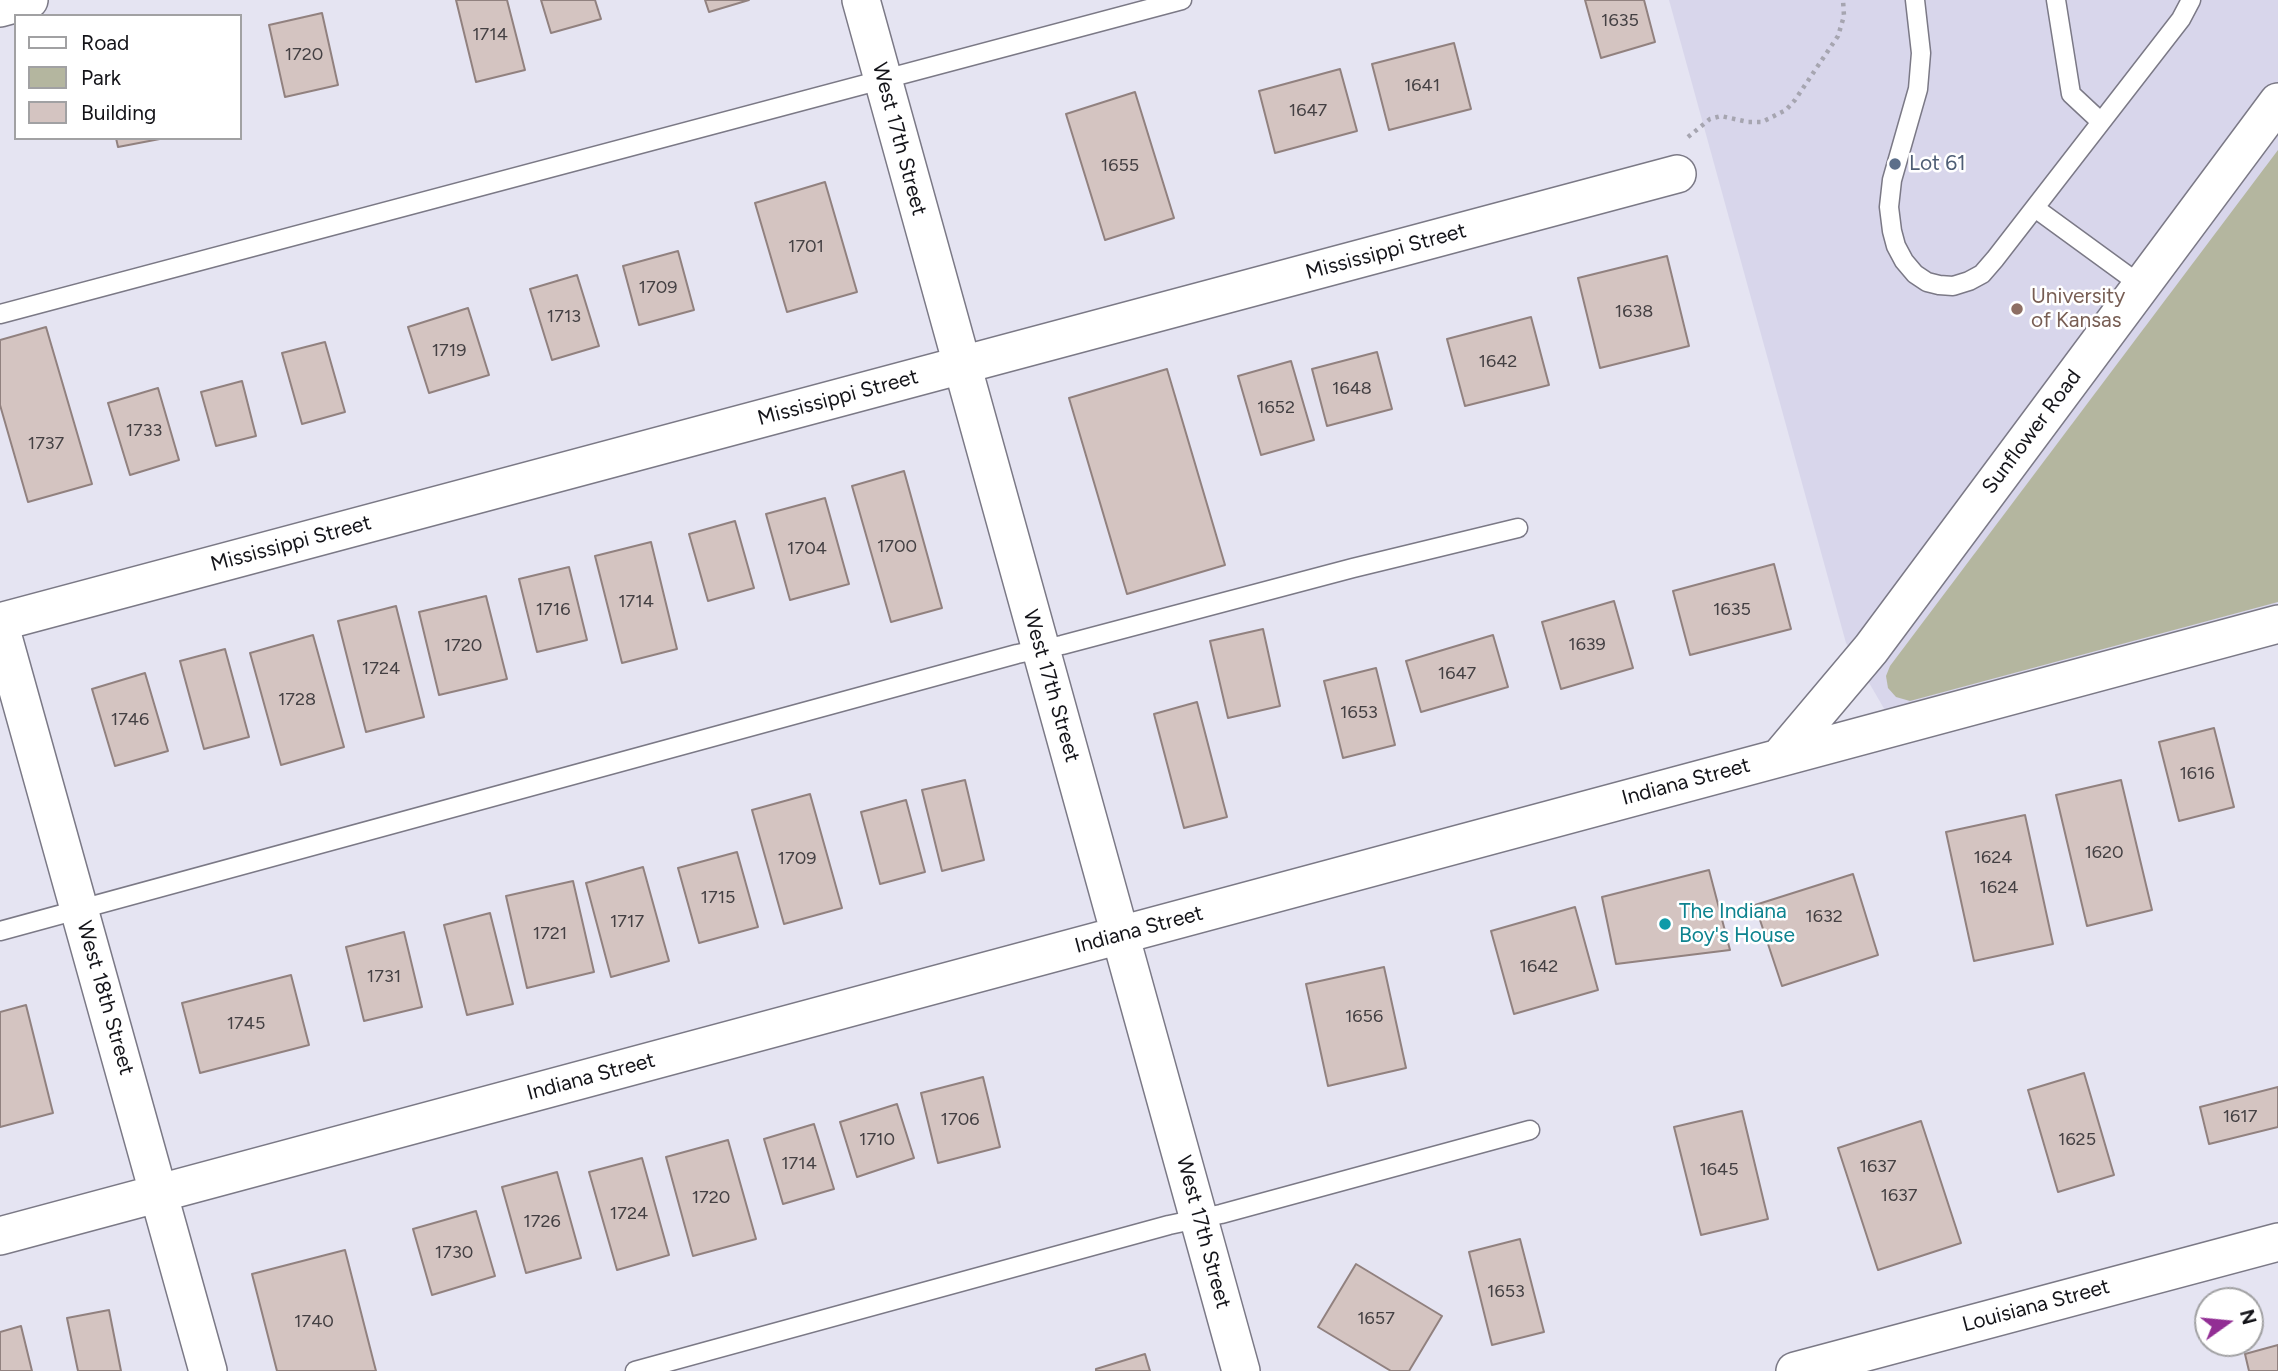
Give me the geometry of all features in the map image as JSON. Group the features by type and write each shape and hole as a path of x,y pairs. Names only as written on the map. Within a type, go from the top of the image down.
{"street":[{"path":"0,8 29,0"},
{"name":"West 17th Street","path":"860,0 1241,1371"},
{"name":"Sunflower Road","path":"1780,757 1871,649 2278,102"},
{"name":"Mississippi Street","path":"0,624 962,365 1678,158"},
{"name":"West 18th Street","path":"0,624 208,1371"},
{"name":"Indiana Street","path":"0,1236 2278,624"},
{"name":"Louisiana Street","path":"1801,1370 2278,1242"}],"lane":[{"path":"0,314 1182,0"},
{"path":"1915,0 1921,53 1918,89 1892,180 1889,207 1896,246 1904,261 1915,274 1927,282 1953,286 1982,274 2181,19 2191,0"},
{"path":"2056,0 2071,93 2101,122"},
{"path":"2035,208 2142,285"},
{"path":"0,931 1041,649 1518,528"},
{"path":"635,1371 1530,1130"}],"path":[{"path":"1678,158 1710,119 1721,116 1762,122 1786,110 1838,36 1844,16 1843,0"}],"shaded area":[{"name":"University of Kansas","path":"1669,0 2278,0 2278,614 1886,712 1846,643"}],"green space":[{"path":"2278,150 2278,602 1910,701 1896,697 1888,688 1886,676 1890,666"}],"building":[{"path":"456,0 507,0 525,70 476,82"},
{"path":"541,0 595,0 601,19 551,33"},
{"path":"705,0 749,0 709,12"},
{"path":"1585,0 1644,0 1655,42 1601,58"},
{"path":"322,13 338,85 285,97 269,25"},
{"path":"1454,43 1471,109 1389,130 1372,64"},
{"path":"1340,69 1357,131 1275,153 1259,91"},
{"path":"1135,92 1174,218 1105,240 1066,114"},
{"path":"116,140 155,140 118,147"},
{"path":"825,182 857,292 787,312 755,203"},
{"path":"678,251 694,310 639,325 623,266"},
{"path":"1667,256 1689,346 1600,368 1578,278"},
{"path":"577,275 599,346 552,360 530,289"},
{"path":"468,308 489,375 429,393 408,327"},
{"path":"1531,317 1549,385 1465,406 1447,339"},
{"path":"46,327 92,484 28,502 0,405 0,340"},
{"path":"325,342 345,412 302,424 282,353"},
{"path":"1377,352 1392,409 1327,426 1312,369"},
{"path":"1291,361 1314,440 1261,455 1238,376"},
{"path":"1167,369 1225,565 1127,594 1069,398"},
{"path":"242,381 256,436 216,446 201,392"},
{"path":"158,388 179,460 130,475 108,403"},
{"path":"904,471 942,608 891,622 852,486"},
{"path":"825,498 849,584 790,600 766,514"},
{"path":"735,521 754,588 708,601 689,534"},
{"path":"651,542 677,649 622,663 595,556"},
{"path":"1774,564 1791,629 1690,655 1673,591"},
{"path":"569,567 587,640 537,652 519,579"},
{"path":"486,596 507,679 439,695 419,612"},
{"path":"1614,601 1633,668 1561,689 1542,622"},
{"path":"396,606 424,717 366,732 338,621"},
{"path":"1263,629 1280,706 1228,718 1210,641"},
{"path":"313,635 344,747 281,765 250,653"},
{"path":"1493,635 1508,687 1421,712 1406,661"},
{"path":"225,649 249,737 204,749 180,661"},
{"path":"1376,668 1395,745 1343,758 1324,681"},
{"path":"145,673 168,751 115,766 92,689"},
{"path":"1197,702 1227,817 1184,828 1154,714"},
{"path":"2214,728 2234,807 2179,821 2159,742"},
{"path":"965,780 984,860 942,871 922,790"},
{"path":"2121,780 2152,910 2087,926 2056,795"},
{"path":"810,794 842,908 784,924 752,810"},
{"path":"906,800 925,872 880,884 861,812"},
{"path":"2025,815 2053,944 1974,961 1946,832"},
{"path":"737,852 758,927 699,943 678,868"},
{"path":"643,867 669,961 611,977 586,883"},
{"name":"The Indiana Boy's House","path":"1709,870 1730,950 1616,964 1602,897"},
{"path":"1853,874 1878,955 1782,986 1755,905"},
{"path":"573,881 594,972 527,988 506,896"},
{"path":"1575,907 1598,990 1514,1014 1491,931"},
{"path":"490,913 513,1004 467,1015 444,925"},
{"path":"404,932 422,1007 364,1021 346,947"},
{"path":"1384,967 1406,1068 1328,1086 1306,984"},
{"path":"291,975 309,1045 200,1073 182,1003"},
{"path":"26,1005 53,1113 0,1127 0,1012"},
{"path":"2084,1073 2114,1175 2058,1192 2028,1090"},
{"path":"983,1077 1000,1147 938,1163 921,1093"},
{"path":"2278,1087 2278,1127 2209,1144 2200,1107"},
{"path":"897,1104 914,1158 857,1177 840,1122"},
{"path":"1742,1111 1768,1219 1701,1235 1674,1127"},
{"path":"1921,1121 1961,1243 1878,1270 1838,1148"},
{"path":"814,1124 834,1189 783,1204 764,1139"},
{"path":"728,1140 756,1239 693,1256 666,1157"},
{"path":"642,1158 669,1255 617,1270 589,1172"},
{"path":"557,1172 581,1258 526,1273 502,1187"},
{"path":"476,1211 495,1276 432,1295 413,1229"},
{"path":"1520,1239 1544,1332 1492,1345 1469,1252"},
{"path":"345,1250 376,1371 277,1371 252,1274"},
{"path":"1356,1264 1442,1316 1409,1371 1391,1371 1318,1327"},
{"path":"109,1310 121,1371 78,1371 67,1318"},
{"path":"21,1326 32,1371 0,1371 0,1332"},
{"path":"2278,1345 2278,1371 2249,1371 2246,1357 2264,1357 2264,1349"},
{"path":"1145,1354 1150,1371 1096,1371 1096,1369"}],"place":[{"name":"Lot 61","path":"1895,164"},
{"name":"University of Kansas","path":"2017,309"},
{"name":"The Indiana Boy's House","path":"1665,924"}]}
